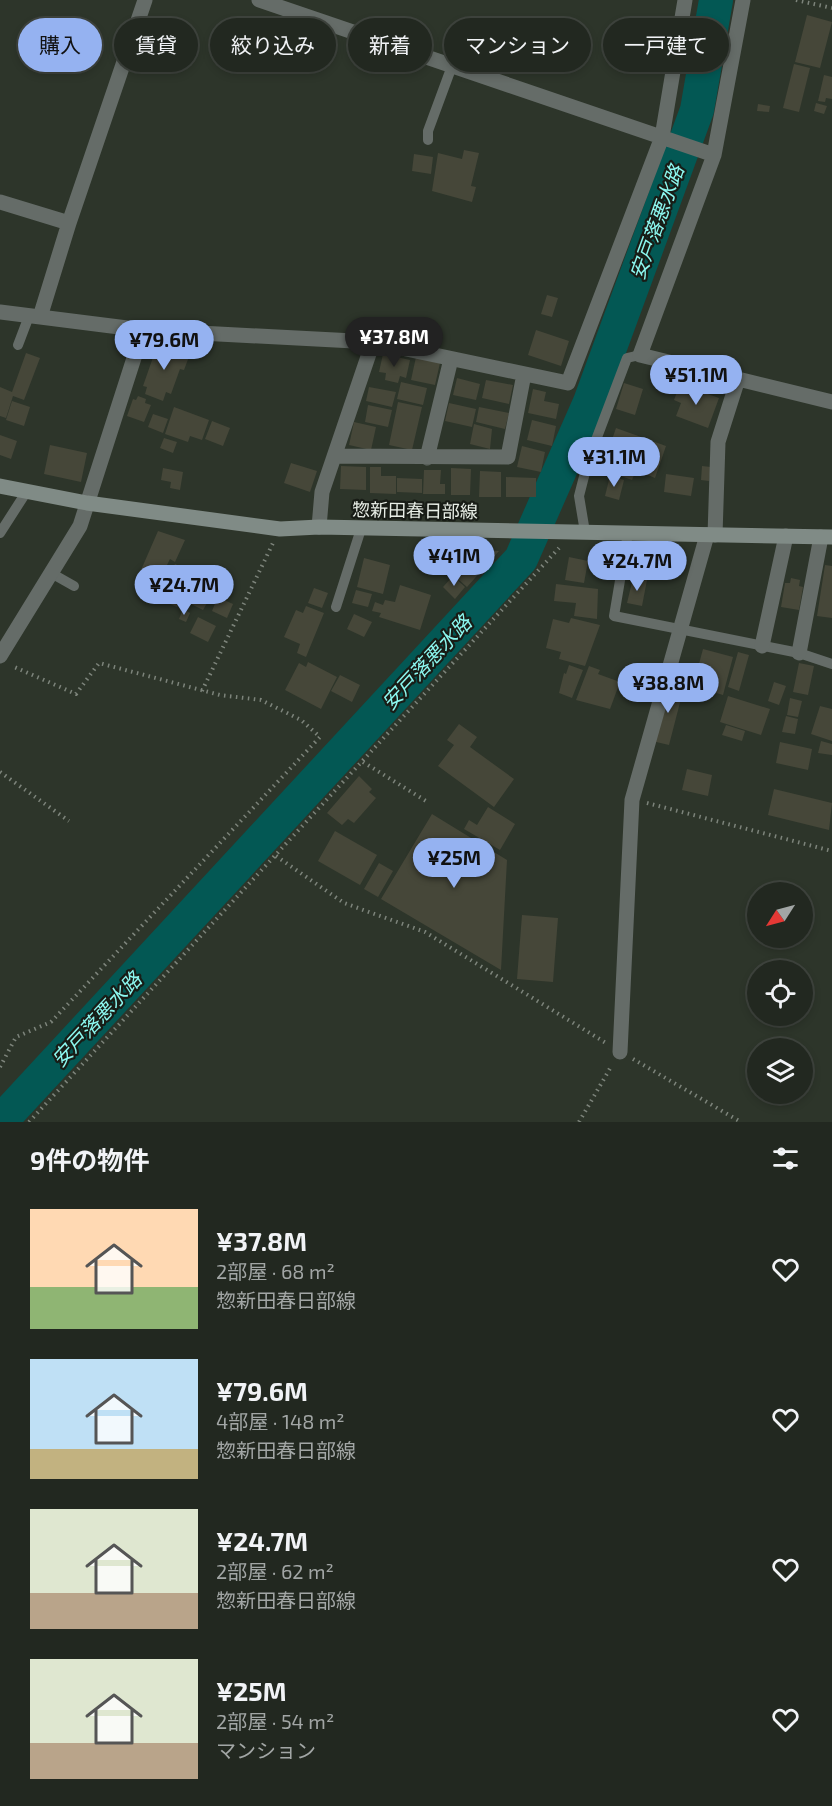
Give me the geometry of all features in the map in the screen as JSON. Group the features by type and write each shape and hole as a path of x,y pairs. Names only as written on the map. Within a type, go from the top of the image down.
{"main road":[{"name":"惣新田春日部線","path":"0,486 87,503 280,529 319,527 826,537"}],"street":[{"path":"35,316 145,0"},
{"path":"260,0 444,63"},
{"path":"0,312 142,330 373,342 568,383 662,137 685,0"},
{"path":"742,0 714,155 640,355 832,402"},
{"path":"470,72 714,155"},
{"path":"0,202 69,223"},
{"path":"5,661 51,573 80,526 142,330"},
{"path":"319,527 322,492 373,342"},
{"path":"427,458 451,359"},
{"path":"335,456 508,457 524,374"},
{"path":"620,1052 633,800 680,630 711,535 718,442 738,379"},
{"path":"762,646 786,536"},
{"path":"799,653 826,537"}],"lane":[{"path":"428,140 428,131 450,72"},
{"path":"18,345 35,316"},
{"path":"579,532 579,496 588,461 627,358 640,355"},
{"path":"0,533 27,492"},
{"path":"336,608 361,529"},
{"path":"628,533 614,616 799,653 832,664"},
{"path":"51,573 74,586"}],"path":[{"path":"796,0 832,9"},
{"path":"202,691 280,529"},
{"path":"29,1122 579,532"},
{"path":"0,1067 16,1037 51,1022 320,737 301,720 261,700 202,691 99,663 76,694 5,661"},
{"path":"363,762 426,801"},
{"path":"0,772 69,821"},
{"path":"633,800 832,851"},
{"path":"276,856 344,903 425,932 620,1052 741,1122"},
{"path":"579,1122 620,1052"}],"building":[{"path":"807,15 832,22 820,68 795,62"},
{"path":"794,64 810,68 799,112 783,108"},
{"path":"824,75 832,77 832,99 826,98 825,102 818,101"},
{"path":"816,103 827,106 824,114 814,111"},
{"path":"758,104 770,106 769,112 757,111"},
{"path":"464,150 479,153 471,186 476,187 472,202 432,191 438,153 462,159"},
{"path":"414,154 433,157 431,174 412,171"},
{"path":"547,295 558,298 552,317 541,314"},
{"path":"536,330 569,341 561,366 528,355"},
{"path":"158,343 190,354 184,370 180,369 171,394 166,392 163,401 145,394 147,387 143,386"},
{"path":"26,353 40,358 24,400 13,396 6,418 0,416 0,387 12,392"},
{"path":"383,354 410,360 406,378 400,376 398,383 385,380 386,373 379,372"},
{"path":"416,357 440,363 435,385 411,380"},
{"path":"457,378 480,384 476,400 453,395"},
{"path":"486,380 513,385 509,404 482,398"},
{"path":"401,382 427,388 423,405 397,399"},
{"path":"624,383 643,389 635,415 616,409"},
{"path":"680,384 719,398 708,428 676,416 681,403 674,400"},
{"path":"369,387 396,392 392,407 366,401"},
{"path":"533,389 546,392 544,401 559,404 556,419 528,413"},
{"path":"138,396 146,399 145,403 151,405 144,422 127,416 133,399 136,400"},
{"path":"12,401 30,407 24,426 6,420"},
{"path":"398,402 422,407 412,450 389,445"},
{"path":"449,403 476,409 472,427 445,421"},
{"path":"368,405 392,410 388,427 365,422"},
{"path":"174,407 209,420 202,440 190,436 188,442 165,434"},
{"path":"479,407 509,413 505,429 476,422"},
{"path":"153,414 168,419 163,433 148,427"},
{"path":"532,420 556,426 552,446 527,440"},
{"path":"212,421 230,428 223,446 205,439"},
{"path":"354,422 376,427 371,450 349,445"},
{"path":"474,424 492,429 490,449 470,444"},
{"path":"616,428 666,446 655,478 636,470 632,480 621,476 623,471 615,468 617,461 606,457"},
{"path":"0,435 17,441 11,459 0,455"},
{"path":"164,438 177,442 173,453 160,448"},
{"path":"50,445 87,453 81,482 44,474"},
{"path":"522,446 545,452 541,472 517,467"},
{"path":"291,463 317,471 310,492 284,483"},
{"path":"341,466 366,467 366,490 340,489"},
{"path":"702,466 711,467 709,481 701,480"},
{"path":"370,467 381,467 381,476 396,476 396,494 370,493"},
{"path":"163,468 183,472 180,490 170,488 171,482 161,480"},
{"path":"451,468 471,469 470,495 451,495"},
{"path":"424,470 441,470 440,484 445,484 445,494 423,494"},
{"path":"480,471 501,472 501,497 479,497"},
{"path":"666,474 694,478 691,496 664,492"},
{"path":"610,476 624,480 619,500 605,496"},
{"path":"506,477 536,478 536,497 506,497"},
{"path":"397,478 422,479 422,493 397,492"},
{"path":"158,531 185,540 175,562 170,559 160,579 141,570"},
{"path":"442,547 499,551 467,587 437,561"},
{"path":"569,557 588,561 584,583 565,580"},
{"path":"364,558 390,565 383,594 357,587"},
{"path":"175,564 218,584 203,610 181,599 177,607 159,599"},
{"path":"825,565 832,566 832,618 817,616"},
{"path":"453,576 465,587 455,599 443,587"},
{"path":"633,578 647,580 642,606 627,603"},
{"path":"791,578 800,580 799,586 803,587 799,610 781,607 785,583 790,583"},
{"path":"225,581 232,584 229,591 222,587"},
{"path":"556,584 598,589 597,619 574,616 576,603 554,601"},
{"path":"400,585 431,595 420,630 379,617 381,613 372,611 375,602 383,605 385,600 395,602"},
{"path":"314,588 328,593 322,608 308,603"},
{"path":"221,589 228,592 224,600 233,604 227,618 212,611"},
{"path":"356,590 372,594 368,607 352,603"},
{"path":"306,606 324,613 306,657 297,653 300,644 284,637 296,610 303,613"},
{"path":"183,609 190,613 186,622 179,619"},
{"path":"354,614 372,622 364,637 347,629"},
{"path":"198,617 216,626 208,642 190,633"},
{"path":"571,618 600,625 585,666 559,659 561,652 546,648 553,619 569,623"},
{"path":"703,649 733,657 723,695 693,686"},
{"path":"738,652 749,655 739,691 728,687"},
{"path":"308,662 337,677 321,709 285,690 299,663 306,667"},
{"path":"799,663 814,666 808,695 793,692"},
{"path":"569,665 583,670 572,698 559,693 564,673 566,674"},
{"path":"589,666 600,670 598,674 620,682 610,709 576,700"},
{"path":"340,675 360,685 352,702 331,691"},
{"path":"667,682 684,687 669,745 652,741"},
{"path":"774,682 786,686 779,705 768,701"},
{"path":"728,696 770,709 761,735 720,722"},
{"path":"790,698 802,701 798,717 787,715"},
{"path":"820,706 832,709 832,741 811,734"},
{"path":"786,716 798,719 795,734 782,732"},
{"path":"459,724 477,737 470,747 514,779 494,807 438,766 454,745 447,740"},
{"path":"726,725 745,731 742,741 722,735"},
{"path":"821,741 832,744 832,755 818,753"},
{"path":"780,742 812,749 808,770 776,763"},
{"path":"687,769 712,775 708,796 682,790"},
{"path":"359,776 372,789 369,792 376,798 354,823 348,819 342,825 327,813"},
{"path":"774,789 832,803 829,830 768,815"},
{"path":"488,807 515,824 500,850 464,829 469,820 477,825"},
{"path":"432,814 507,860 501,970 381,899"},
{"path":"335,831 377,855 360,885 318,861"},
{"path":"379,863 393,871 378,897 364,889"},
{"path":"522,915 558,918 553,982 517,979"}],"waterway":[{"name":"安戸落悪水路","path":"0,1122 521,559 590,402 697,110 716,0"}]}
